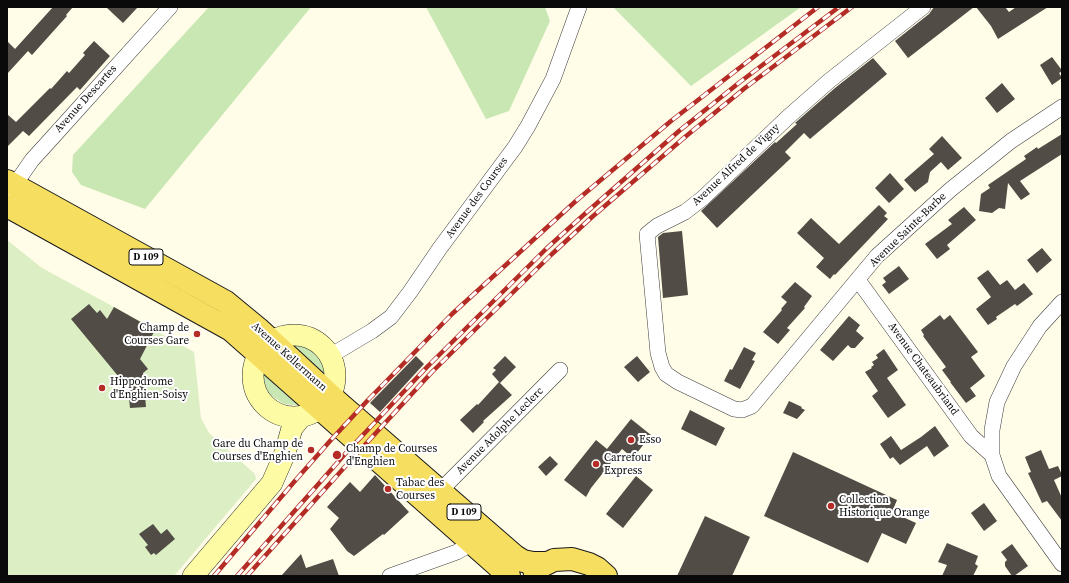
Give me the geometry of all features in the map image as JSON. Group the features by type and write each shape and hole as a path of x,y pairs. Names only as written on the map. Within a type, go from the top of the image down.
{"main road":[{"name":"Avenue Kellermann","path":"9,187 226,302 318,407 509,576"},
{"name":"Avenue Kellermann","path":"7,206 265,348"},
{"name":"Avenue Kellermann","path":"318,407 440,491 514,556 523,561 532,563 546,563"},
{"path":"527,576 546,563 563,559 581,561 597,568 606,576"}],"street":[{"name":"Avenue Descartes","path":"9,187 170,7"},
{"name":"Avenue des Courses","path":"330,356 372,331 391,317 515,146 528,126 553,79 579,7"},
{"name":"Avenue Alfred de Vigny","path":"742,410 734,409 678,382 666,374 662,367 658,353 647,234 657,226 685,212 703,198 787,118 824,86 923,7"},
{"name":"Avenue Sainte-Barbe","path":"742,410 752,406 877,256 950,190 1011,141 1062,107"},
{"name":"Avenue Chateaubriand","path":"858,280 971,436 992,455"},
{"path":"1062,302 1040,326 1014,366 997,402 992,430 992,455 999,476 1062,564"},
{"path":"193,576 272,483 285,453 292,428 318,407 335,384 333,362 320,344 308,337 295,334 282,336 265,348 253,370 254,386 260,400 274,413 285,417 318,407"},
{"name":"Avenue Adolphe Leclerc","path":"440,491 560,370"},
{"path":"272,483 279,446 280,426 274,413"},
{"path":"390,576 457,552 472,543"}],"green space":[{"path":"209,7 311,7 145,209 81,185 72,172 73,155"},
{"path":"426,7 545,7 550,21 509,111 486,119"},
{"path":"613,7 801,7 691,86"},
{"name":"Hippodrome d'Enghien-Soisy","path":"7,240 42,268 194,352 201,418 209,433 255,474 256,479 174,576 7,576"},
{"path":"291,341 303,343 316,350 324,362 325,380 283,343"},
{"path":"261,367 303,404 284,404 269,394 262,382"}],"building":[{"path":"53,7 73,7 66,15 67,16 32,55 28,51 7,74 7,41 15,49"},
{"path":"106,7 138,7 123,23"},
{"path":"934,7 974,7 908,58 895,41 929,14"},
{"path":"976,7 1005,7 1009,12 1016,7 1048,7 998,39 991,26"},
{"path":"94,41 110,56 80,90 77,87 29,136 23,131 7,147 7,114 16,122 50,88 51,89 67,71 69,73 85,55 83,53"},
{"path":"1052,57 1061,69 1061,72 1059,73 1062,78 1052,85 1040,65"},
{"path":"873,58 887,74 810,139 804,133 785,152 791,158 717,228 701,211 775,142 776,143 797,124 795,123 835,88"},
{"path":"1002,83 1015,99 997,113 985,98"},
{"path":"1062,134 1062,154 1020,181 1030,194 1021,200 1008,183 1005,209 999,208 992,213 979,211 981,194 990,188 988,185 1026,159 1024,156 1037,147 1038,149"},
{"path":"942,136 962,158 948,170 941,162 930,172 928,182 915,192 904,180 934,154 929,149"},
{"path":"890,173 904,189 889,203 875,188"},
{"path":"879,205 887,213 884,216 888,219 830,279 816,267 824,258 797,233 811,218 839,244"},
{"path":"964,207 976,220 947,245 950,249 937,259 925,244 952,224 948,220"},
{"path":"682,231 688,295 663,298 658,237 663,233"},
{"path":"1042,248 1052,260 1037,273 1027,260"},
{"path":"899,266 909,279 889,294 882,285 886,282 883,278"},
{"path":"988,270 1000,285 1007,280 1015,290 1024,283 1033,294 1017,306 1015,304 996,317 997,319 988,325 976,309 991,297 977,278"},
{"path":"795,282 812,296 804,307 805,308 787,328 790,330 778,344 763,332 782,310 781,309 787,302 781,297"},
{"path":"89,304 97,313 100,310 107,319 114,307 155,330 140,359 148,369 143,373 146,407 130,408 128,388 71,319"},
{"path":"940,315 944,320 950,315 978,352 971,357 985,376 970,388 976,396 966,403 942,370 946,367 923,336 924,335 921,330"},
{"path":"849,316 860,325 856,331 864,338 855,348 851,348 848,345 833,361 820,350"},
{"path":"744,347 756,353 752,360 755,361 740,389 724,381 730,369 732,370"},
{"path":"884,349 898,370 887,378 906,405 888,418 872,396 878,391 865,372 872,368 871,367 874,365 872,362 878,358 876,355"},
{"path":"416,356 424,364 380,412 370,403"},
{"path":"505,356 516,367 500,383 492,374 496,370 493,368"},
{"path":"637,356 650,372 638,382 624,367"},
{"path":"499,382 512,395 483,421 484,422 473,433 460,420 477,404 478,405"},
{"path":"789,401 805,410 797,419 783,413"},
{"path":"690,410 725,428 716,446 681,429"},
{"path":"631,419 651,435 633,458 622,449 591,488 586,497 564,480 596,440 607,449"},
{"path":"935,426 949,446 934,457 927,446 900,465 893,457 890,459 880,444 891,436 901,450"},
{"path":"1041,450 1049,469 1058,466 1062,475 1054,480 1062,498 1062,521 1047,501 1042,503 1028,473 1031,472 1025,457"},
{"name":"Collection Historique Orange","path":"793,452 897,500 892,512 916,523 906,544 882,533 868,563 764,516"},
{"path":"550,456 558,464 546,476 538,467"},
{"path":"375,475 409,512 384,535 383,534 354,556 347,551 330,529 339,518 327,507 350,482 360,492"},
{"path":"636,476 653,490 623,528 606,514"},
{"path":"984,503 997,521 984,531 971,513"},
{"path":"705,516 750,537 732,576 677,576"},
{"path":"153,524 161,534 167,529 175,539 156,555 154,553 151,555 145,547 148,545 139,534"},
{"path":"947,543 978,556 975,564 978,566 973,576 942,576 947,565 938,562"},
{"path":"1012,544 1028,566 1014,576 1012,576 1005,566 1005,562 1007,560 1001,552"},
{"path":"301,554 306,568 333,559 339,576 281,576"}],"railway":[{"path":"214,576 330,441 452,314 577,200 671,121 818,7"},
{"path":"237,576 345,454 427,367 547,248 679,131 740,82 839,7"},
{"path":"247,576 432,372 552,254 592,217 685,137 745,88 852,7"}],"place":[{"name":"Champ de Courses Gare","path":"197,334"},
{"name":"Hippodrome d'Enghien-Soisy","path":"102,388"},
{"name":"Esso","path":"631,440"},
{"name":"Gare du Champ de Courses d'Enghien","path":"311,450"},
{"name":"Champ de Courses d'Enghien","path":"337,455"},
{"name":"Carrefour Express","path":"596,464"},
{"name":"Tabac des Courses","path":"388,489"},
{"name":"Collection Historique Orange","path":"831,506"}]}
